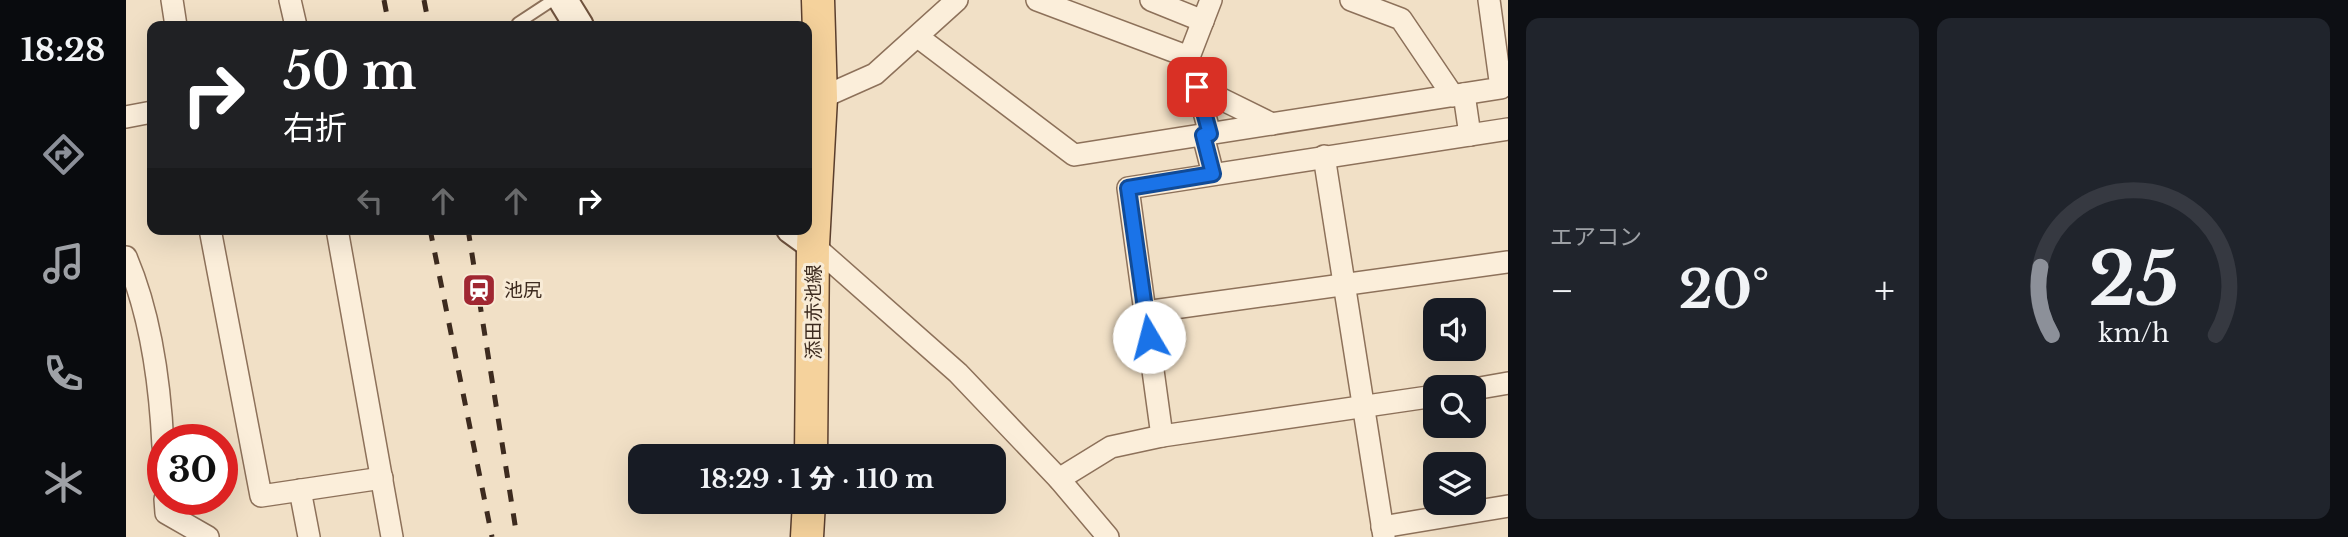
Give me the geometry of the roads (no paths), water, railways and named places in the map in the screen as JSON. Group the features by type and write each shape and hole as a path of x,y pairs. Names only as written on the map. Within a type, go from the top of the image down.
{"main road":[{"path":"563,0 576,21"},
{"name":"添田赤池線","path":"812,164 821,98 818,0"},
{"name":"添田赤池線","path":"802,237 810,444"},
{"path":"807,537 808,514"}],"street":[{"path":"173,0 175,21"},
{"path":"290,0 295,21"},
{"path":"821,98 875,74 957,0"},
{"path":"1037,0 1189,57"},
{"path":"1151,0 1203,21"},
{"path":"1211,0 1189,57 1213,174"},
{"path":"918,37 1074,155 1501,88 1489,0"},
{"path":"1356,1 1401,19 1458,95 1470,135"},
{"path":"1197,87 1272,124"},
{"path":"126,117 147,113"},
{"path":"1162,436 1128,188 1508,129"},
{"path":"1324,156 1383,532 1508,506"},
{"path":"211,235 261,496 382,478"},
{"path":"338,235 393,537"},
{"path":"802,237 958,373 1059,479 1108,537"},
{"path":"126,257 133,295 161,402 162,424"},
{"path":"1145,312 1508,262"},
{"path":"1486,387 1508,383"},
{"path":"1059,479 1111,447 1162,436 1423,398"},
{"path":"300,490 309,537"},
{"path":"170,515 208,537"}],"lane":[{"path":"521,21 553,0"}],"railway":[{"path":"384,0 388,21"},
{"path":"424,0 428,21"},
{"path":"431,235 492,537"},
{"path":"469,235 517,537"}],"place":[{"name":"池尻","path":"479,290"}]}
